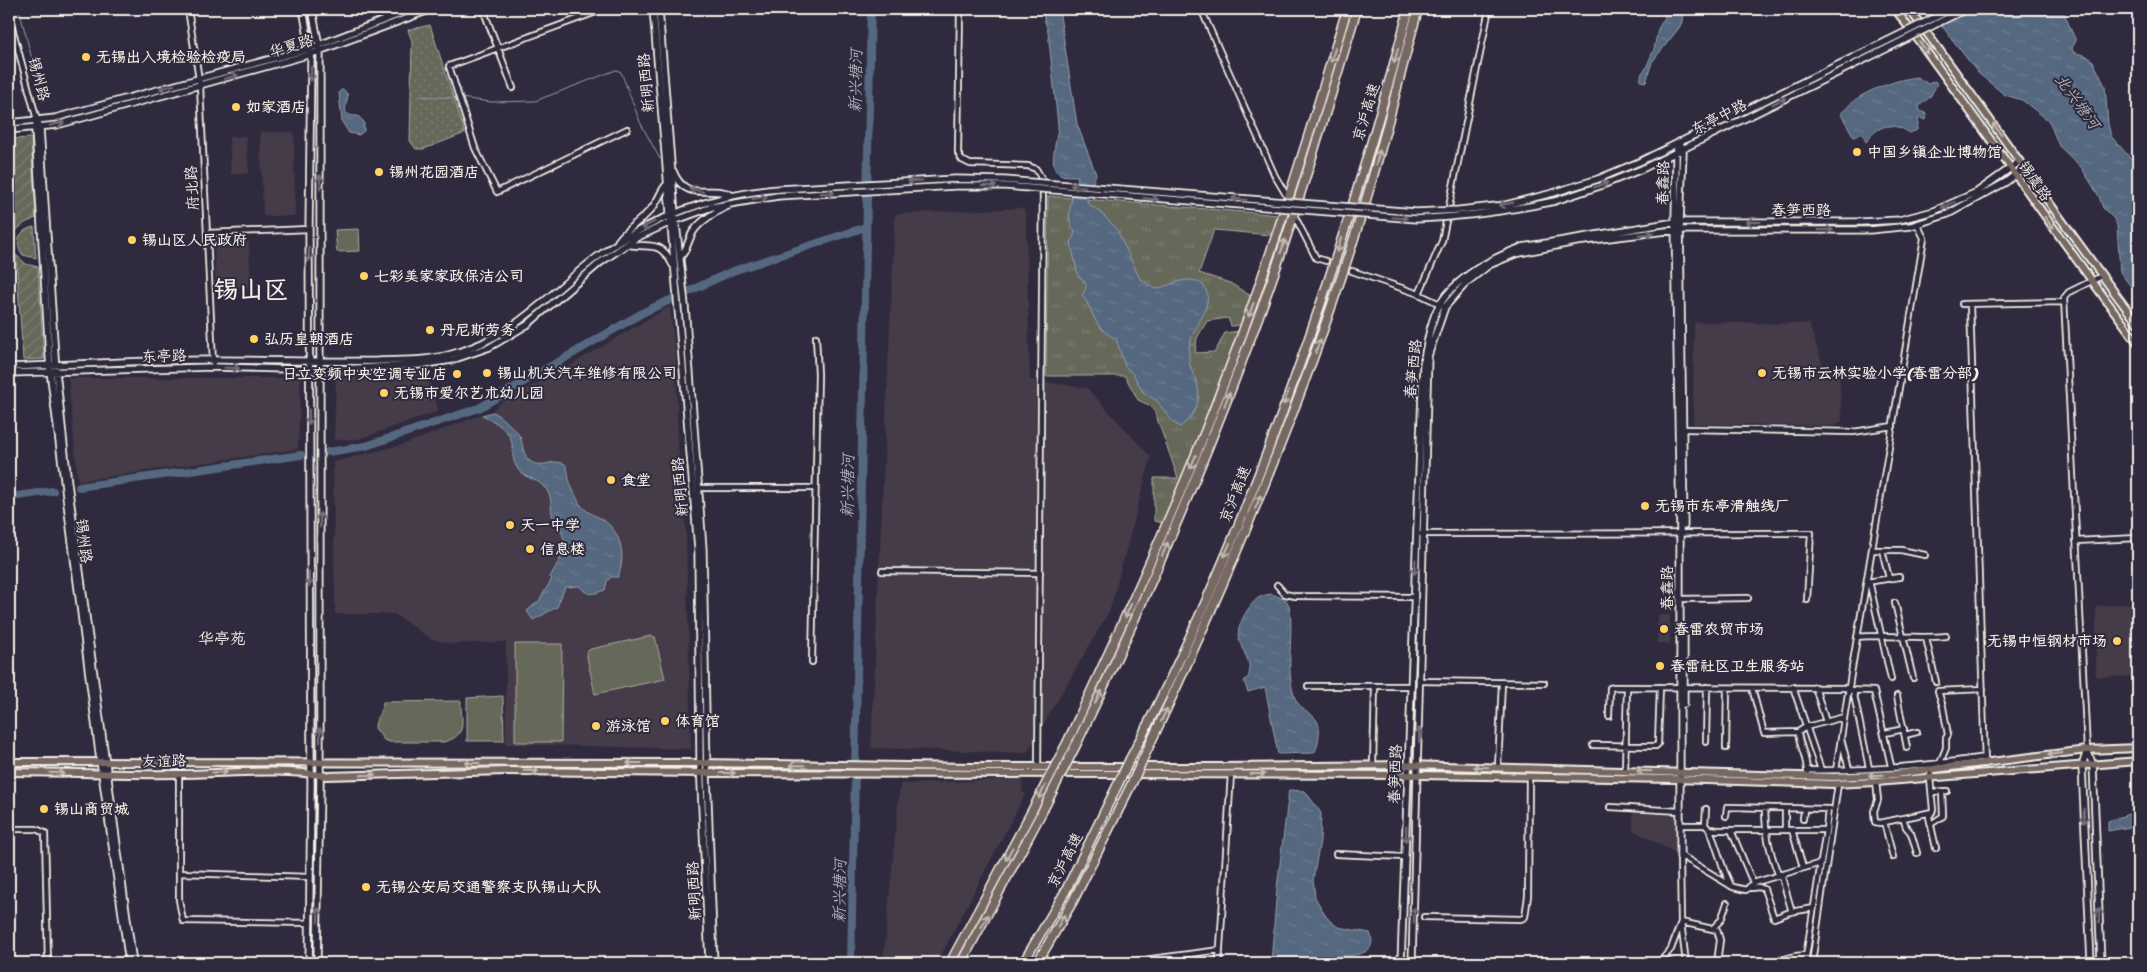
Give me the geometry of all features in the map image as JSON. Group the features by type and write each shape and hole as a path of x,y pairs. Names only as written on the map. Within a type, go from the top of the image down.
{"highway":[{"path":"950,963 1068,741 1175,506 1211,418 1272,253 1347,9"},
{"path":"961,963 1078,742 1131,628 1193,486 1274,273 1357,9"},
{"name":"京沪高速","path":"1023,963 1065,892 1163,695 1195,627 1256,481 1324,295 1387,90 1409,9"},
{"name":"京沪高速","path":"1037,963 1073,901 1132,783 1260,497 1317,347 1366,202 1418,9"}],"main road":[{"path":"303,9 311,51 309,229 311,763 309,962"},
{"path":"312,9 320,48 320,775 317,963"},
{"name":"华夏路","path":"320,48 413,9"},
{"name":"华夏路","path":"9,130 57,125 200,86 311,51 432,9"},
{"name":"新明西路","path":"653,9 668,183 683,279 682,306 698,549 703,763 714,963"},
{"name":"新明西路","path":"659,9 672,166 676,282 682,306 699,488 702,549 703,763"},
{"name":"锡虞路","path":"1895,9 2091,281 2138,343"},
{"name":"锡虞路","path":"1909,9 2138,324"},
{"path":"1889,44 1952,9"},
{"path":"1889,44 1966,9"},
{"name":"东亭中路","path":"731,195 779,189 955,179 1006,180 1416,212 1505,205 1598,179 1889,44"},
{"name":"东亭中路","path":"739,201 778,196 956,186 1005,186 1416,219 1460,217 1506,211 1555,202 1600,186 1683,149 1889,44"},
{"name":"华夏路","path":"9,123 55,118 199,78 311,51"},
{"name":"锡州路","path":"37,120 53,368 129,963"},
{"name":"春鑫路","path":"1678,222 1683,149 1679,142"},
{"name":"春鑫路","path":"1679,142 1676,152 1682,533"},
{"name":"春笋西路","path":"1443,306 1466,283 1489,265 1515,254 1576,242 1678,230 1870,230 1917,224 1948,214 2013,172 2020,162"},
{"path":"672,166 675,175 686,187 699,192 726,192 731,195"},
{"name":"春笋西路","path":"1412,963 1419,775 1423,364 1430,330 1443,306 1473,272 1500,255 1540,243 1678,222 1899,220 1934,212 2024,168"},
{"path":"616,244 625,231 653,207 662,188 668,183"},
{"path":"616,244 634,232 731,195"},
{"path":"673,218 739,201"},
{"path":"680,257 684,253 693,232 701,222 739,201"},
{"name":"东亭路","path":"9,367 213,367 320,370 419,365 452,360 490,347 527,325 601,262 627,244 673,218"},
{"name":"春鑫路","path":"1678,230 1684,429 1681,599 1683,762 1680,775 1680,856"},
{"name":"东亭路","path":"9,373 53,368 213,360 320,363 418,359 451,355 488,342 524,320 596,258 616,244"},
{"path":"627,244 653,245 664,253 675,270"},
{"name":"春笋西路","path":"1401,963 1414,597 1420,534"},
{"path":"1680,775 1895,774 1931,767 2087,750 2138,748"},
{"path":"2087,750 2093,765 2101,963"},
{"path":"2087,750 2082,766 2091,963"},
{"name":"友谊路","path":"9,762 703,763 1038,767 1418,765 1625,771 1680,775"},
{"path":"1680,775 1838,784 2138,762"},
{"name":"友谊路","path":"9,772 179,774 240,770 320,775 506,771 1528,777 1680,775"},
{"name":"新明西路","path":"704,773 710,963"},
{"name":"锡州路","path":"105,774 133,963"},
{"path":"1401,963 1407,963"}],"street":[{"name":"府北路","path":"188,9 200,86 213,367"},
{"path":"483,9 513,88"},
{"path":"960,9 958,153 962,160 970,164 1028,166 1036,169 1042,181 1038,767"},
{"path":"1201,9 1275,176 1288,197 1316,258 1326,261"},
{"path":"1419,294 1442,241 1489,9"},
{"path":"599,11 449,66 475,148 498,192 627,129"},
{"name":"锡州路","path":"9,16 37,120"},
{"path":"1836,770 1924,238 1917,224"},
{"path":"207,233 309,229"},
{"path":"1352,271 1419,294 1443,306"},
{"path":"2087,750 2064,298 2069,292 2102,276"},
{"path":"1962,304 2064,302"},
{"path":"1798,732 1798,738 1803,746 1807,773 1821,770 1892,766 1931,767 1940,763 1985,761 1970,304"},
{"path":"812,662 814,488 818,374 816,338"},
{"path":"1684,429 1854,432 1893,426"},
{"path":"699,488 814,488"},
{"path":"1420,534 1811,533 1807,600"},
{"path":"2076,541 2138,538"},
{"path":"1872,550 1901,550 1925,555"},
{"path":"1882,550 1889,578"},
{"path":"882,571 1040,573"},
{"path":"1867,582 1899,577"},
{"path":"1867,582 1870,585 1891,679"},
{"path":"1277,585 1285,594 1295,596 1414,597"},
{"path":"1681,599 1748,598"},
{"path":"1896,603 1913,678"},
{"path":"1857,637 1926,638 1946,636"},
{"path":"1926,638 1936,682"},
{"path":"1420,681 1544,683"},
{"path":"1498,767 1502,683"},
{"path":"1308,686 1411,686"},
{"path":"1373,765 1375,686"},
{"path":"1625,771 1627,687"},
{"path":"1593,745 1656,746 1658,744 1660,687"},
{"path":"1706,742 1708,687"},
{"path":"1793,687 1821,770"},
{"path":"1815,687 1826,722"},
{"path":"1609,716 1610,688 1815,687 1874,691 1892,766"},
{"path":"1726,748 1727,688"},
{"path":"1752,688 1764,733 1798,732 1844,717"},
{"path":"1850,689 1869,768"},
{"path":"1940,763 1946,748 1946,738 1948,735 1938,692 1983,689"},
{"path":"1897,696 1907,748"},
{"path":"1884,733 1904,729"},
{"path":"1905,735 1917,732"},
{"path":"1841,737 1849,769"},
{"path":"1931,767 1932,812 1929,817 1936,848"},
{"path":"179,774 179,900 183,921 310,923"},
{"path":"1219,963 1231,774"},
{"path":"1424,916 1521,919 1525,917 1528,896 1528,777"},
{"path":"1876,782 1878,800 1874,819 1877,822 1932,812"},
{"path":"1812,963 1838,784"},
{"path":"1931,824 1943,816 1945,791 1932,792"},
{"path":"1610,807 1680,811"},
{"path":"1726,816 1726,807 1834,809"},
{"path":"1705,825 1706,809"},
{"path":"1765,809 1765,830 1768,846 1780,874 1792,912"},
{"path":"1785,809 1785,830"},
{"path":"1803,820 1804,809"},
{"path":"1805,963 1822,863 1828,809"},
{"path":"1903,818 1906,827 1911,833 1917,853"},
{"path":"1884,822 1893,858"},
{"path":"1680,825 1705,825 1710,829 1724,870 1732,886"},
{"path":"11,829 36,829 45,833 48,963"},
{"path":"1710,829 1826,830"},
{"path":"1731,830 1753,883"},
{"path":"1792,830 1803,867"},
{"path":"1336,854 1405,857"},
{"path":"1686,963 1681,922 1680,856 1732,886 1746,890 1759,887 1764,889 1774,918 1814,908"},
{"path":"1749,888 1753,883 1822,863"},
{"path":"179,873 310,876"},
{"path":"1713,928 1720,920 1727,903"},
{"path":"1681,922 1717,930 1720,940 1716,963"},
{"path":"1661,962 1671,949 1681,922"},
{"path":"1121,963 1220,950"},
{"path":"1771,963 1806,955"},
{"path":"154,963 309,962"},
{"path":"1661,962 1673,963"}],"shaded area":[{"path":"260,132 294,132 295,216 263,216"},
{"path":"246,136 249,173 231,174 229,137"},
{"path":"1023,208 1026,215 1030,380 1087,388 1151,457 1110,610 1027,753 871,748 895,214"},
{"path":"214,242 249,242 251,288 216,290"},
{"name":"天一中学","path":"670,306 676,360 678,445 686,530 691,749 506,744 506,642 451,644 431,639 394,614 335,614 333,462 405,444 493,410 505,398 547,379"},
{"name":"无锡市云林实验小学(春雷分部)","path":"1694,322 1809,324 1825,371 1839,375 1842,421 1834,426 1693,424"},
{"name":"无锡市爱尔艺术幼儿园","path":"425,371 439,411 359,439 334,440 336,374"},
{"path":"68,378 301,378 298,449 78,481"},
{"name":"无锡中恒钢材市场","path":"2138,603 2138,676 2096,677 2096,606"},
{"name":"春雷农贸市场","path":"1658,615 1670,615 1670,644 1657,643"},
{"path":"1023,779 1022,792 1026,793 937,963 883,963 900,784"},
{"path":"1633,813 1676,815 1676,853 1633,830"}],"green space":[{"path":"430,25 465,133 424,149 416,149 410,141 412,41 408,30"},
{"path":"31,138 36,218 25,223 14,232 10,139"},
{"path":"1048,196 1280,215 1274,233 1270,235 1214,230 1199,273 1230,283 1251,296 1242,325 1231,326 1228,318 1207,321 1197,338 1195,353 1215,352 1225,333 1239,331 1164,523 1154,521 1154,478 1178,478 1153,407 1138,400 1125,376 1046,376"},
{"path":"34,227 36,258 23,255 18,242 24,231"},
{"path":"359,229 360,251 337,252 335,230"},
{"path":"16,255 26,264 38,267 44,359 23,360"},
{"path":"651,636 655,637 665,679 595,694 586,652 591,649"},
{"path":"515,644 562,644 561,742 515,742"},
{"path":"503,696 504,741 467,741 467,698"},
{"path":"461,701 461,731 452,739 444,742 390,742 384,740 375,728 383,702"}],"water":[{"path":"1041,9 1059,9 1077,124 1096,174 1087,199 1088,204 1099,211 1116,228 1140,279 1155,289 1181,281 1193,280 1202,284 1207,292 1206,306 1192,336 1189,348 1190,367 1198,387 1198,400 1190,418 1180,427 1173,422 1157,401 1143,392 1133,374 1125,366 1116,339 1098,325 1082,295 1086,284 1078,276 1071,243 1075,232 1070,219 1070,205 1078,176 1061,175 1054,166 1053,160 1058,125 1048,31"},
{"path":"1661,9 1683,9 1682,22 1652,62 1646,82 1640,81 1654,49 1658,29 1665,17"},
{"name":"北兴塘河","path":"1929,9 2062,9 2076,41 2072,48 2073,52 2087,56 2093,61 2105,86 2108,124 2111,136 2138,167 2138,296 2120,272 2117,225 2114,219 2103,208 2099,196 2081,167 2059,146 2049,121 2022,100 2005,95 1978,73"},
{"path":"1917,77 1928,84 1935,81 1937,84 1930,97 1919,106 1920,111 1927,114 1925,120 1919,117 1917,130 1910,133 1901,128 1888,126 1879,129 1866,142 1862,133 1854,137 1840,113 1855,100 1876,88"},
{"path":"341,90 344,90 348,95 346,113 358,116 364,122 364,131 359,135 349,133 342,122 339,93"},
{"path":"494,412 518,433 525,453 531,462 539,464 561,462 565,464 571,485 580,504 587,511 609,524 618,538 622,553 618,577 611,577 607,581 605,590 591,594 585,592 579,586 565,587 557,607 533,620 527,611 539,601 552,579 550,577 564,549 563,537 554,521 548,493 540,483 525,476 516,466 511,439 505,430 482,415"},
{"path":"1272,594 1286,600 1289,605 1291,616 1290,675 1292,687 1298,704 1318,722 1319,735 1314,753 1278,754 1265,687 1248,692 1244,681 1249,676 1250,671 1239,640 1239,630 1246,612 1253,602 1264,595"},
{"path":"1289,790 1305,791 1321,813 1320,841 1313,880 1315,897 1325,915 1338,927 1370,933 1372,941 1370,947 1360,954 1328,958 1309,964 1271,963 1277,888"},
{"path":"2138,811 2138,831 2130,827 2108,831 2108,821"}],"waterway":[{"path":"19,9 43,101"},
{"name":"新兴塘河","path":"851,963 871,9"},
{"path":"460,98 491,102 535,101 616,70 621,72 640,122 660,159"},
{"path":"419,96 456,98"},
{"path":"328,452 366,446 479,408 644,312 733,271 866,227"},
{"path":"79,487 301,455"},
{"path":"9,530 10,497 53,491"}],"tunnel":[{"path":"1326,261 1352,271"}],"place":[{"name":"无锡出入境检验检疫局","path":"86,57"},
{"name":"如家酒店","path":"236,107"},
{"name":"中国乡镇企业博物馆","path":"1857,152"},
{"name":"锡州花园酒店","path":"379,172"},
{"name":"锡山区人民政府","path":"132,240"},
{"name":"七彩美家家政保洁公司","path":"364,276"},
{"name":"丹尼斯劳务","path":"430,330"},
{"name":"弘历皇朝酒店","path":"254,339"},
{"name":"锡山机关汽车维修有限公司","path":"487,373"},
{"name":"无锡市云林实验小学(春雷分部)","path":"1762,373"},
{"name":"日立变频中央空调专业店","path":"457,374"},
{"name":"无锡市爱尔艺术幼儿园","path":"384,393"},
{"name":"食堂","path":"611,480"},
{"name":"无锡市东亭滑触线厂","path":"1645,506"},
{"name":"天一中学","path":"510,525"},
{"name":"信息楼","path":"530,549"},
{"name":"春雷农贸市场","path":"1664,629"},
{"name":"无锡中恒钢材市场","path":"2117,641"},
{"name":"春雷社区卫生服务站","path":"1660,666"},
{"name":"体育馆","path":"665,721"},
{"name":"游泳馆","path":"596,726"},
{"name":"锡山商贸城","path":"44,809"},
{"name":"无锡公安局交通警察支队锡山大队","path":"366,887"}],"district":[{"name":"锡山区","path":"251,289"},
{"name":"华亭苑","path":"222,638"}]}
